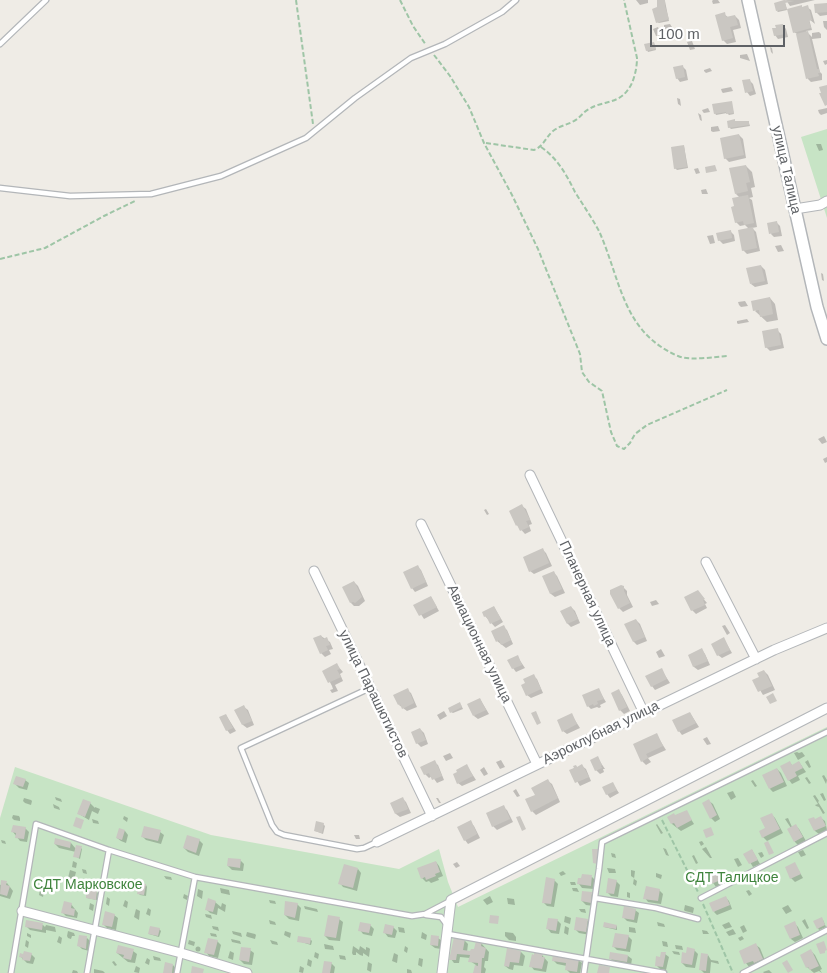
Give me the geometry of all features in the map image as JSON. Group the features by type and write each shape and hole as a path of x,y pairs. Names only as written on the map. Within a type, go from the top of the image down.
{"street":[{"name":"улица Талица","path":"748,0 817,307 827,338"},
{"path":"796,209 820,206 827,201"},
{"name":"Планерная улица","path":"530,475 644,713"},
{"name":"Авиационная улица","path":"421,524 537,764"},
{"path":"706,562 756,660"},
{"name":"улица Парашютистов","path":"314,571 432,816"},
{"name":"Аэроклубная улица","path":"377,842 795,641 827,628"},
{"path":"442,973 451,900 827,708"},
{"path":"22,911 181,953 247,973"}],"lane":[{"path":"0,44 46,0"},
{"path":"0,188 70,196 151,194 221,176 306,138 354,98 411,58 445,44 502,12 516,0"},
{"path":"370,688 241,748 272,825 277,832 347,848 364,848 377,842"},
{"path":"584,973 602,842 827,732"},
{"path":"10,973 36,824 109,850 195,876 412,916 425,914 441,917 445,921 448,931 664,973"},
{"path":"701,898 827,832"},
{"path":"87,973 109,850"},
{"path":"177,973 195,876"},
{"path":"595,898 656,908 698,918"},
{"path":"425,914 451,900"},
{"path":"743,973 827,930"}],"path":[{"path":"296,0 314,131"},
{"path":"400,0 413,26 450,76 469,107 484,143 512,195 538,250 580,354 582,372 589,382 602,391 617,446 624,449 635,434 646,424 727,390"},
{"path":"484,143 534,150 541,147 554,130 574,121 594,106 606,101 616,101 628,91 637,66 637,58 624,0"},
{"path":"541,147 560,164 598,230 632,317 642,332 653,342 679,357 705,358 727,356"},
{"path":"0,259 45,248 135,201"}],"green space":[{"path":"827,129 827,218 801,137"},
{"path":"827,727 827,973 0,973 0,818 15,767 211,835 399,869 439,849 448,882 458,907"}],"building":[{"path":"657,0 665,0 669,19 656,23 652,9 657,7"},
{"path":"784,0 794,1 785,3 787,9 776,11 774,3"},
{"path":"827,3 827,12 815,13 814,4"},
{"path":"802,5 802,7 808,5 812,20 809,21 811,28 793,33 787,9"},
{"path":"725,12 726,17 735,15 738,25 730,27 733,38 722,41 715,15"},
{"path":"783,24 785,34 774,36 772,28 776,28 775,25"},
{"path":"808,31 817,69 819,69 820,73 818,73 819,76 806,79 796,34"},
{"path":"654,42 656,49 646,51 644,44"},
{"path":"683,65 685,77 676,79 673,67"},
{"path":"750,79 753,91 745,93 742,80"},
{"path":"827,85 827,105 825,106 819,93 821,93 819,87"},
{"path":"732,101 734,113 714,114 712,104"},
{"path":"735,119 735,121 749,121 749,125 728,128 727,121"},
{"path":"739,134 744,155 724,159 720,138"},
{"path":"684,145 687,167 674,169 671,147"},
{"path":"715,165 717,171 706,173 705,167"},
{"path":"746,165 750,182 746,183 748,191 735,194 729,168"},
{"path":"748,195 754,223 744,225 743,221 735,223 731,207 734,206 732,198"},
{"path":"777,221 779,232 769,234 767,223"},
{"path":"753,227 757,248 742,251 738,230"},
{"path":"731,230 732,238 718,241 716,233"},
{"path":"761,265 765,281 750,284 746,268"},
{"path":"770,297 773,314 760,317 759,310 753,311 751,301"},
{"path":"778,328 781,345 765,348 762,331"},
{"path":"522,504 530,520 526,521 529,527 520,531 509,511"},
{"path":"543,548 549,563 529,572 523,557"},
{"path":"418,565 426,582 411,589 403,572"},
{"path":"554,571 562,589 550,594 542,576"},
{"path":"354,581 362,597 355,603 350,603 342,587"},
{"path":"621,585 624,586 624,591 630,603 618,609 610,594 610,590"},
{"path":"698,590 705,599 703,600 705,605 691,611 684,597"},
{"path":"431,596 437,607 419,616 413,605"},
{"path":"494,606 501,619 490,624 482,612"},
{"path":"571,606 578,619 567,624 560,611"},
{"path":"636,619 645,637 633,642 624,624"},
{"path":"504,625 511,640 501,645 499,640 496,642 491,631"},
{"path":"321,635 323,639 327,637 330,645 326,646 328,650 320,654 313,638"},
{"path":"724,637 730,650 717,656 711,644"},
{"path":"702,648 708,661 693,667 688,655"},
{"path":"518,655 522,665 512,669 507,660"},
{"path":"337,663 340,669 337,670 341,677 328,683 322,671"},
{"path":"662,668 667,679 651,687 645,676"},
{"path":"764,670 772,686 758,692 752,680 759,677 757,673"},
{"path":"534,674 541,689 526,696 521,685 525,683 523,679"},
{"path":"408,688 414,703 402,709 393,695"},
{"path":"599,688 604,699 597,701 598,704 594,706 593,704 587,707 582,695"},
{"path":"619,689 627,707 619,711 611,693"},
{"path":"773,693 777,701 770,704 766,697"},
{"path":"480,698 486,710 473,716 467,704"},
{"path":"460,702 462,707 450,713 448,708"},
{"path":"244,705 252,721 242,725 234,710"},
{"path":"536,711 541,723 537,725 531,713"},
{"path":"690,712 696,723 678,732 672,720"},
{"path":"572,713 577,724 562,732 557,720"},
{"path":"226,714 233,728 226,731 219,717"},
{"path":"420,728 426,740 416,744 411,732"},
{"path":"657,733 663,746 646,754 648,758 641,762 633,744"},
{"path":"598,756 602,768 595,771 590,760"},
{"path":"435,760 442,776 432,780 429,773 424,775 420,767"},
{"path":"790,761 792,765 799,761 803,768 795,772 797,776 788,781 780,766"},
{"path":"467,764 473,776 457,784 453,774 457,772 456,770"},
{"path":"582,764 589,777 575,783 569,770 574,768 573,766 576,765 577,767"},
{"path":"777,768 784,782 769,789 762,775"},
{"path":"16,776 26,779 23,787 13,784"},
{"path":"548,779 558,798 531,812 525,799 535,795 531,788"},
{"path":"613,782 617,790 606,795 602,787"},
{"path":"403,797 408,809 395,814 390,803"},
{"path":"83,799 91,802 85,817 77,814"},
{"path":"709,799 717,815 710,819 702,803"},
{"path":"504,805 510,819 492,827 486,813"},
{"path":"687,810 692,820 677,828 674,823 671,824 667,817"},
{"path":"772,813 780,829 762,838 759,831 765,828 760,818"},
{"path":"520,816 526,829 522,831 516,817"},
{"path":"821,816 826,826 814,831 808,819 814,817 815,819"},
{"path":"76,817 84,820 81,829 73,826"},
{"path":"471,820 477,834 464,841 457,827"},
{"path":"316,821 324,823 322,833 314,831"},
{"path":"796,824 803,837 794,842 787,829"},
{"path":"13,825 26,827 24,839 15,838 16,833 11,832"},
{"path":"144,826 161,830 158,841 141,837"},
{"path":"711,827 714,835 706,838 703,830"},
{"path":"119,828 125,830 122,840 116,838"},
{"path":"187,835 200,839 196,853 183,848"},
{"path":"55,838 71,842 70,848 54,844"},
{"path":"768,841 774,853 769,855 764,843"},
{"path":"76,845 82,846 79,858 73,857"},
{"path":"592,849 599,849 597,864 593,863"},
{"path":"752,849 758,860 749,864 743,854"},
{"path":"228,858 241,859 240,868 227,866"},
{"path":"436,861 440,872 426,880 425,877 421,879 417,868"},
{"path":"795,862 801,874 790,879 785,867"},
{"path":"344,864 358,868 353,888 338,884"},
{"path":"717,871 721,880 711,884 707,875"},
{"path":"582,874 592,875 591,886 577,884 578,878 581,878"},
{"path":"546,877 555,879 551,904 542,903"},
{"path":"608,878 617,880 614,894 606,893"},
{"path":"1,880 7,881 6,885 10,886 7,896 0,894"},
{"path":"109,880 118,881 117,889 108,888"},
{"path":"139,883 146,884 144,895 137,894"},
{"path":"646,886 660,889 658,901 643,899"},
{"path":"89,890 97,891 96,900 86,898"},
{"path":"582,891 592,892 591,903 581,901"},
{"path":"726,896 730,905 713,912 709,903"},
{"path":"208,898 216,901 213,912 205,910"},
{"path":"64,901 72,903 71,908 75,909 74,916 61,913"},
{"path":"285,901 298,903 295,918 284,915"},
{"path":"624,906 636,909 634,920 622,918"},
{"path":"105,911 115,914 112,927 102,925"},
{"path":"328,915 340,917 336,938 324,936"},
{"path":"490,915 499,916 498,924 489,923"},
{"path":"576,917 588,919 586,932 574,930"},
{"path":"822,917 825,925 817,929 813,921"},
{"path":"548,918 558,919 556,931 546,929"},
{"path":"26,920 43,923 42,930 25,927"},
{"path":"795,921 800,935 790,939 784,926"},
{"path":"360,922 371,924 369,933 358,931"},
{"path":"604,922 617,925 616,929 603,927"},
{"path":"385,924 394,926 392,935 383,933"},
{"path":"150,926 160,928 158,936 148,934"},
{"path":"615,933 629,935 626,949 612,947"},
{"path":"79,935 87,936 86,949 77,946"},
{"path":"431,935 439,936 438,946 430,945"},
{"path":"298,936 311,938 310,944 297,942"},
{"path":"454,937 465,939 463,950 470,951 474,949 476,941 482,942 481,946 486,948 484,958 482,958 481,973 473,973 475,965 478,966 478,963 468,962 470,955 457,954 456,960 449,960"},
{"path":"208,938 218,940 214,955 204,953"},
{"path":"824,941 827,950 825,953 820,954 816,944"},
{"path":"756,943 763,959 754,963 753,961 744,964 739,951"},
{"path":"118,945 134,949 131,960 123,958 124,955 116,953"},
{"path":"241,947 251,948 249,962 239,960"},
{"path":"687,947 695,949 692,965 681,963 682,952 686,953"},
{"path":"507,948 521,951 519,963 510,962 509,967 504,966"},
{"path":"811,949 819,966 810,970 808,967 806,968 800,955"},
{"path":"24,951 32,953 30,961 22,960 23,958 19,957 20,953 23,954"},
{"path":"534,952 543,953 542,957 545,957 542,969 529,967"},
{"path":"610,952 628,955 627,962 609,959"},
{"path":"661,952 666,952 663,967 655,966 656,956 660,957"},
{"path":"701,953 708,954 706,971 699,970"},
{"path":"553,954 579,959 577,972 565,970 566,963 552,961"},
{"path":"787,960 793,970 788,973 782,963"},
{"path":"324,961 332,962 330,973 322,973"},
{"path":"165,962 173,964 172,973 163,973"},
{"path":"599,965 610,967 609,973 597,973"},
{"path":"192,966 204,969 203,973 191,973"}],"park label":[{"name":"СДТ Талицкое","path":"732,878"},
{"name":"СДТ Марковское","path":"88,885"}]}
